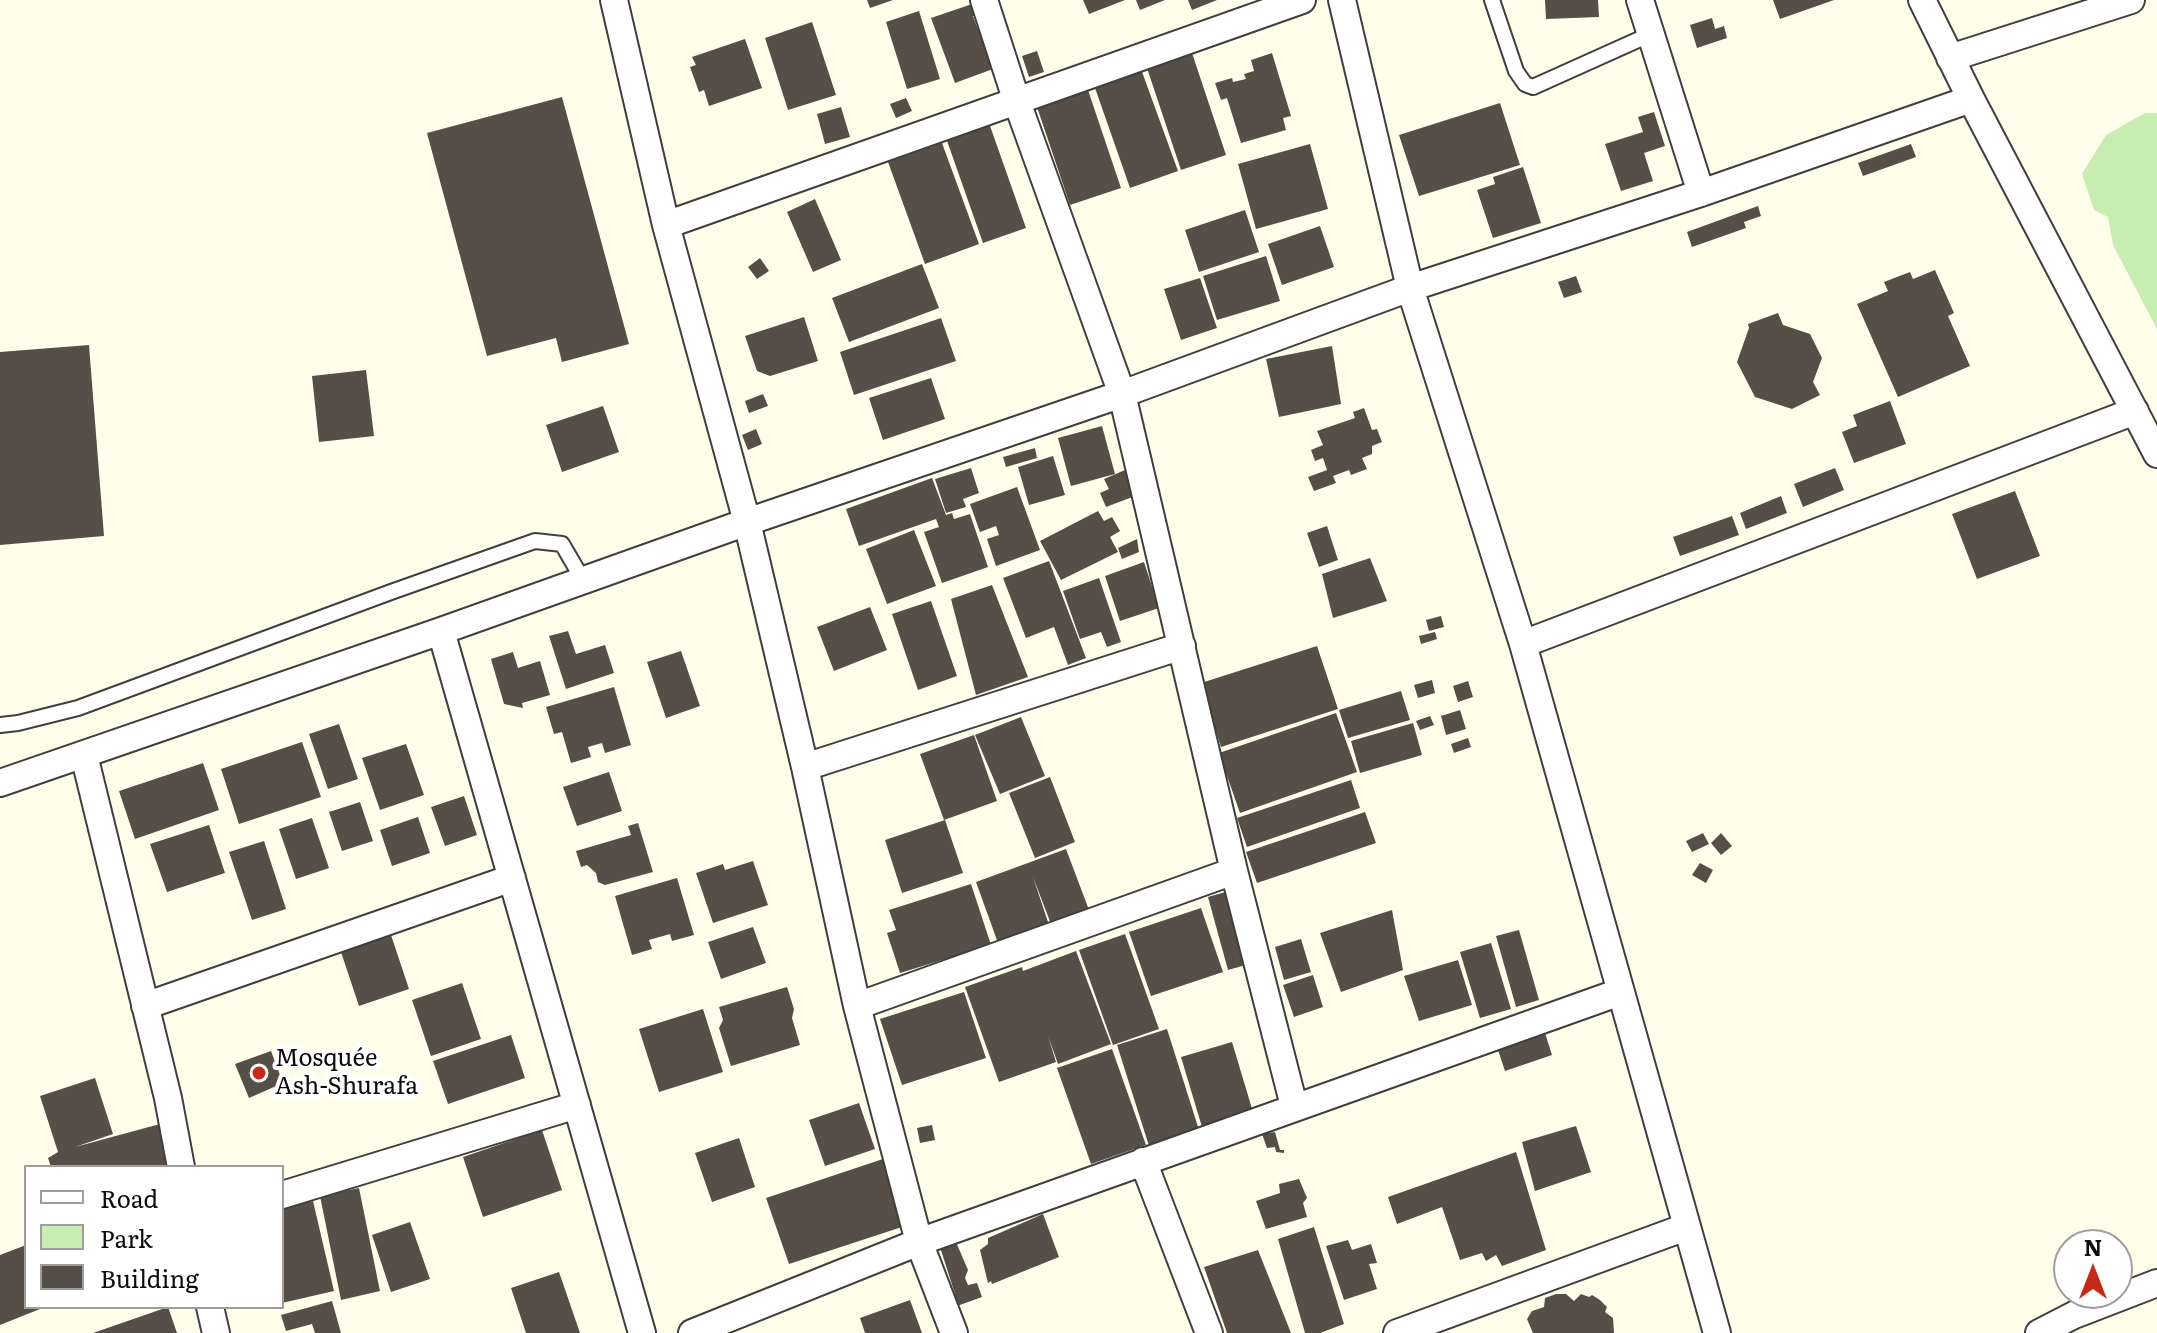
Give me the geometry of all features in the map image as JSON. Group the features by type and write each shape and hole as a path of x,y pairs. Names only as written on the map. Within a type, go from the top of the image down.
{"street":[{"path":"614,0 666,225 747,522 857,1006 919,1242 954,1333"},
{"path":"984,0 1017,102 1122,394 1234,871 1294,1106"},
{"path":"666,225 1302,0"},
{"path":"1342,0 1410,288 1523,644 1717,1333"},
{"path":"1640,0 1701,193"},
{"path":"1922,0 2157,454"},
{"path":"1950,58 2131,0"},
{"path":"0,783 1122,394 1410,288 1701,193 1971,99"},
{"path":"1523,644 2135,411"},
{"path":"441,631 642,1333"},
{"path":"805,767 1182,646"},
{"path":"84,755 168,1098 181,1165"},
{"path":"857,1006 1234,871"},
{"path":"145,1006 512,878"},
{"path":"692,1333 919,1242 1620,992"},
{"path":"284,1194 577,1105"},
{"path":"1143,1161 1209,1333"},
{"path":"1397,1333 1686,1227"},
{"path":"2039,1333 2074,1315 2157,1283"},
{"path":"210,1309 216,1333"}],"lane":[{"path":"1492,0 1516,71 1525,84 1533,87 1651,34"},
{"path":"0,725 78,708 535,541 562,544 583,580"}],"green space":[{"path":"2145,113 2157,113 2157,329 2113,245 2108,217 2094,210 2082,174 2106,135"}],"building":[{"path":"867,0 893,0 870,8"},
{"path":"1083,0 1125,0 1089,14"},
{"path":"1136,0 1165,0 1140,10"},
{"path":"1188,0 1217,0 1192,10"},
{"path":"1545,0 1598,0 1599,17 1546,19"},
{"path":"1773,0 1834,0 1780,19"},
{"path":"978,2 982,13 973,16 993,69 955,83 931,18"},
{"path":"919,11 940,79 907,89 886,22"},
{"path":"1712,18 1715,29 1724,26 1727,38 1697,48 1690,25"},
{"path":"812,22 836,95 788,110 765,38"},
{"path":"745,39 762,88 709,106 704,90 699,92 690,67 696,65 692,57"},
{"path":"1037,51 1044,72 1029,77 1022,56"},
{"path":"1192,53 1226,155 1181,170 1147,68"},
{"path":"1272,53 1291,116 1283,118 1286,130 1241,143 1227,98 1221,100 1215,83 1232,78 1233,82 1246,79 1244,74 1254,71 1251,60"},
{"path":"1141,69 1178,171 1130,188 1094,85"},
{"path":"1088,90 1121,188 1070,205 1037,107"},
{"path":"562,97 629,344 562,362 556,338 487,356 427,133"},
{"path":"906,98 912,111 896,118 890,104"},
{"path":"1500,103 1520,165 1419,196 1399,135"},
{"path":"841,107 850,137 825,144 817,114"},
{"path":"1654,112 1665,146 1644,153 1653,181 1621,191 1605,144 1643,132 1638,117"},
{"path":"989,123 1026,228 983,243 946,138"},
{"path":"942,143 979,244 925,264 888,162"},
{"path":"1310,144 1328,209 1256,229 1238,164"},
{"path":"1911,144 1916,157 1863,176 1858,163"},
{"path":"1523,167 1541,223 1493,238 1477,190 1495,184 1493,177"},
{"path":"815,199 841,260 813,272 787,212"},
{"path":"1758,206 1761,216 1744,222 1746,228 1692,247 1687,232"},
{"path":"1245,210 1259,252 1199,272 1185,230"},
{"path":"1320,226 1334,267 1282,285 1268,244"},
{"path":"1266,256 1280,301 1217,320 1203,276"},
{"path":"760,258 769,271 757,279 748,267"},
{"path":"922,264 939,308 849,342 832,298"},
{"path":"1935,270 1954,313 1948,316 1970,366 1898,397 1857,304 1888,291 1884,282 1910,272 1913,279"},
{"path":"1576,276 1582,292 1564,298 1558,282"},
{"path":"1200,278 1217,328 1181,340 1164,289"},
{"path":"1778,313 1783,325 1810,334 1822,358 1813,382 1820,395 1792,409 1755,397 1737,362 1748,324"},
{"path":"804,317 818,361 770,376 757,371 745,336"},
{"path":"941,318 956,361 854,395 840,352"},
{"path":"89,345 104,536 0,545 0,352"},
{"path":"1332,346 1341,404 1279,417 1266,359"},
{"path":"366,370 374,436 319,442 312,376"},
{"path":"931,378 945,419 883,440 869,398"},
{"path":"763,394 768,406 749,413 745,401"},
{"path":"1890,401 1906,444 1854,463 1842,432 1857,426 1853,415"},
{"path":"603,406 619,452 562,472 546,425"},
{"path":"1364,408 1372,430 1377,429 1382,442 1372,446 1372,454 1362,458 1367,469 1351,475 1349,470 1333,476 1336,483 1314,491 1308,477 1327,470 1323,458 1315,461 1311,450 1323,445 1317,431 1355,418 1353,412"},
{"path":"1102,426 1115,474 1071,486 1058,438"},
{"path":"756,429 762,444 748,450 742,435"},
{"path":"1035,448 1037,458 1006,467 1003,457"},
{"path":"1053,456 1065,495 1029,505 1018,467"},
{"path":"971,468 979,493 963,499 966,507 946,513 935,479"},
{"path":"1835,468 1844,490 1803,507 1794,484"},
{"path":"1125,470 1135,496 1106,507 1100,493 1109,489 1104,479"},
{"path":"932,478 946,515 952,513 954,519 970,514 988,567 942,583 924,532 939,527 936,519 859,546 846,509"},
{"path":"1017,487 1040,550 996,566 987,539 999,535 996,526 980,532 970,504"},
{"path":"2015,491 2040,556 1977,579 1952,514"},
{"path":"1781,496 1787,513 1746,529 1740,513"},
{"path":"1098,511 1104,521 1112,517 1120,531 1110,537 1118,552 1061,580 1040,541"},
{"path":"1732,516 1739,535 1680,556 1673,537"},
{"path":"1327,526 1338,560 1319,567 1307,533"},
{"path":"914,530 936,586 887,604 866,549"},
{"path":"1137,539 1139,552 1122,559 1118,548"},
{"path":"1370,558 1387,601 1333,618 1322,574"},
{"path":"1049,561 1086,658 1068,665 1054,627 1026,638 1003,578"},
{"path":"1144,562 1159,608 1120,621 1105,576"},
{"path":"1099,578 1121,642 1107,647 1101,632 1080,639 1063,591"},
{"path":"992,585 1028,677 976,695 951,599"},
{"path":"931,601 957,676 918,690 892,614"},
{"path":"870,607 887,650 834,671 817,627"},
{"path":"1441,616 1444,627 1429,631 1426,620"},
{"path":"568,631 576,654 605,645 614,673 566,689 549,636"},
{"path":"1435,632 1437,639 1421,644 1419,636"},
{"path":"1317,646 1338,709 1221,747 1201,683"},
{"path":"681,651 700,706 666,718 647,662"},
{"path":"513,652 518,668 540,661 550,695 522,703 523,708 504,704 491,659"},
{"path":"1432,680 1435,693 1418,698 1414,685"},
{"path":"1468,681 1473,697 1458,702 1453,686"},
{"path":"614,687 631,745 605,753 602,743 588,747 591,757 571,763 562,732 554,734 546,707"},
{"path":"1401,691 1410,720 1348,738 1339,710"},
{"path":"1460,710 1466,729 1446,735 1441,716"},
{"path":"1336,713 1357,772 1240,813 1219,753"},
{"path":"1430,716 1434,725 1420,730 1416,721"},
{"path":"1021,717 1045,776 1000,794 975,735"},
{"path":"1413,723 1422,755 1360,773 1351,741"},
{"path":"339,724 358,779 328,789 309,734"},
{"path":"974,735 997,801 944,820 920,754"},
{"path":"1468,738 1471,747 1454,753 1451,744"},
{"path":"302,742 321,797 239,824 221,769"},
{"path":"406,744 424,795 380,810 362,758"},
{"path":"203,763 219,810 135,839 119,791"},
{"path":"609,772 622,811 577,826 563,787"},
{"path":"1050,777 1075,842 1035,858 1009,793"},
{"path":"1351,780 1360,808 1247,847 1237,818"},
{"path":"464,796 477,835 445,846 431,807"},
{"path":"360,802 373,841 342,851 329,812"},
{"path":"1365,812 1376,843 1257,883 1246,852"},
{"path":"418,817 430,853 392,866 380,830"},
{"path":"312,818 329,868 296,879 279,829"},
{"path":"945,820 963,873 902,893 885,840"},
{"path":"638,823 653,872 605,885 598,882 596,873 587,865 581,867 576,851 631,835 628,826"},
{"path":"209,825 225,873 167,892 150,844"},
{"path":"1703,833 1709,844 1692,852 1686,841"},
{"path":"1721,833 1732,846 1721,855 1711,843"},
{"path":"264,841 286,909 252,920 229,852"},
{"path":"1066,849 1089,910 1051,924 1033,877 1049,925 998,943 976,882"},
{"path":"753,861 768,905 713,923 696,873 723,864 725,870"},
{"path":"1700,863 1713,870 1706,883 1692,875"},
{"path":"677,878 694,935 672,941 670,934 649,940 652,949 632,955 615,896"},
{"path":"971,884 991,945 900,973 887,933 896,930 889,910"},
{"path":"1232,890 1253,963 1228,970 1208,897"},
{"path":"1201,908 1223,972 1151,996 1129,932"},
{"path":"1392,910 1403,970 1341,992 1320,933"},
{"path":"753,927 766,963 721,979 708,942"},
{"path":"1519,930 1539,1000 1516,1007 1496,936"},
{"path":"1125,934 1159,1029 1113,1045 1079,950"},
{"path":"391,935 409,989 359,1006 341,952"},
{"path":"1301,939 1311,972 1284,980 1275,947"},
{"path":"1491,943 1511,1009 1480,1018 1460,952"},
{"path":"1076,951 1111,1044 1058,1064 1048,1036 1056,1062 999,1082 965,987 1022,967 1023,971"},
{"path":"1458,960 1472,1005 1419,1021 1404,976"},
{"path":"1313,975 1323,1007 1294,1017 1283,985"},
{"path":"462,983 481,1039 431,1056 412,1000"},
{"path":"787,987 800,1045 731,1066 719,1028 723,1020 719,1007"},
{"path":"964,992 986,1058 902,1085 880,1019"},
{"path":"703,1009 723,1072 659,1092 639,1029"},
{"path":"1167,1029 1199,1130 1149,1146 1117,1045"},
{"path":"1545,1033 1552,1055 1505,1071 1498,1050"},
{"path":"511,1035 525,1078 448,1104 433,1061"},
{"path":"1232,1042 1253,1112 1202,1127 1181,1057"},
{"path":"1112,1049 1146,1145 1091,1164 1057,1068"},
{"name":"Mosquée Ash-Shurafa","path":"271,1051 283,1083 249,1098 235,1064"},
{"path":"95,1078 113,1134 75,1147 160,1124 171,1165 50,1165 48,1158 58,1152 40,1096"},
{"path":"859,1103 875,1149 825,1166 809,1120"},
{"path":"932,1125 935,1140 920,1143 917,1128"},
{"path":"1576,1126 1591,1172 1535,1191 1522,1142"},
{"path":"542,1130 562,1190 483,1217 463,1157"},
{"path":"1275,1132 1280,1150 1284,1153 1276,1152 1275,1147 1267,1148 1262,1134"},
{"path":"739,1138 755,1187 712,1202 695,1153"},
{"path":"1516,1152 1546,1250 1502,1266 1496,1255 1486,1261 1482,1253 1460,1260 1442,1207 1397,1224 1388,1197"},
{"path":"883,1159 905,1226 789,1264 766,1198"},
{"path":"1299,1179 1307,1198 1303,1203 1307,1217 1266,1229 1256,1201 1280,1193 1279,1184"},
{"path":"359,1188 380,1291 341,1300 320,1196"},
{"path":"313,1201 334,1291 284,1303 284,1208"},
{"path":"1043,1214 1059,1257 988,1283 980,1250 988,1244 988,1238"},
{"path":"410,1222 430,1279 391,1292 372,1235"},
{"path":"1314,1227 1344,1324 1320,1333 1305,1333 1278,1239"},
{"path":"1348,1240 1352,1250 1371,1244 1377,1263 1369,1264 1377,1289 1344,1300 1326,1246"},
{"path":"956,1242 968,1270 965,1278 968,1285 977,1283 982,1297 957,1306 940,1247"},
{"path":"24,1246 24,1309 40,1309 0,1325 0,1255"},
{"path":"1258,1250 1291,1333 1227,1333 1204,1267"},
{"path":"559,1272 580,1333 526,1333 511,1288"},
{"path":"1566,1294 1574,1301 1581,1294 1600,1300 1607,1307 1605,1312 1613,1318 1614,1333 1533,1333 1527,1319 1532,1311 1544,1307 1545,1298"},
{"path":"910,1300 922,1333 865,1333 860,1318"},
{"path":"332,1301 341,1333 315,1333 312,1324 286,1331 281,1315"},
{"path":"169,1309 177,1333 93,1333"}],"place":[{"name":"Mosquée Ash-Shurafa","path":"259,1073"}]}
